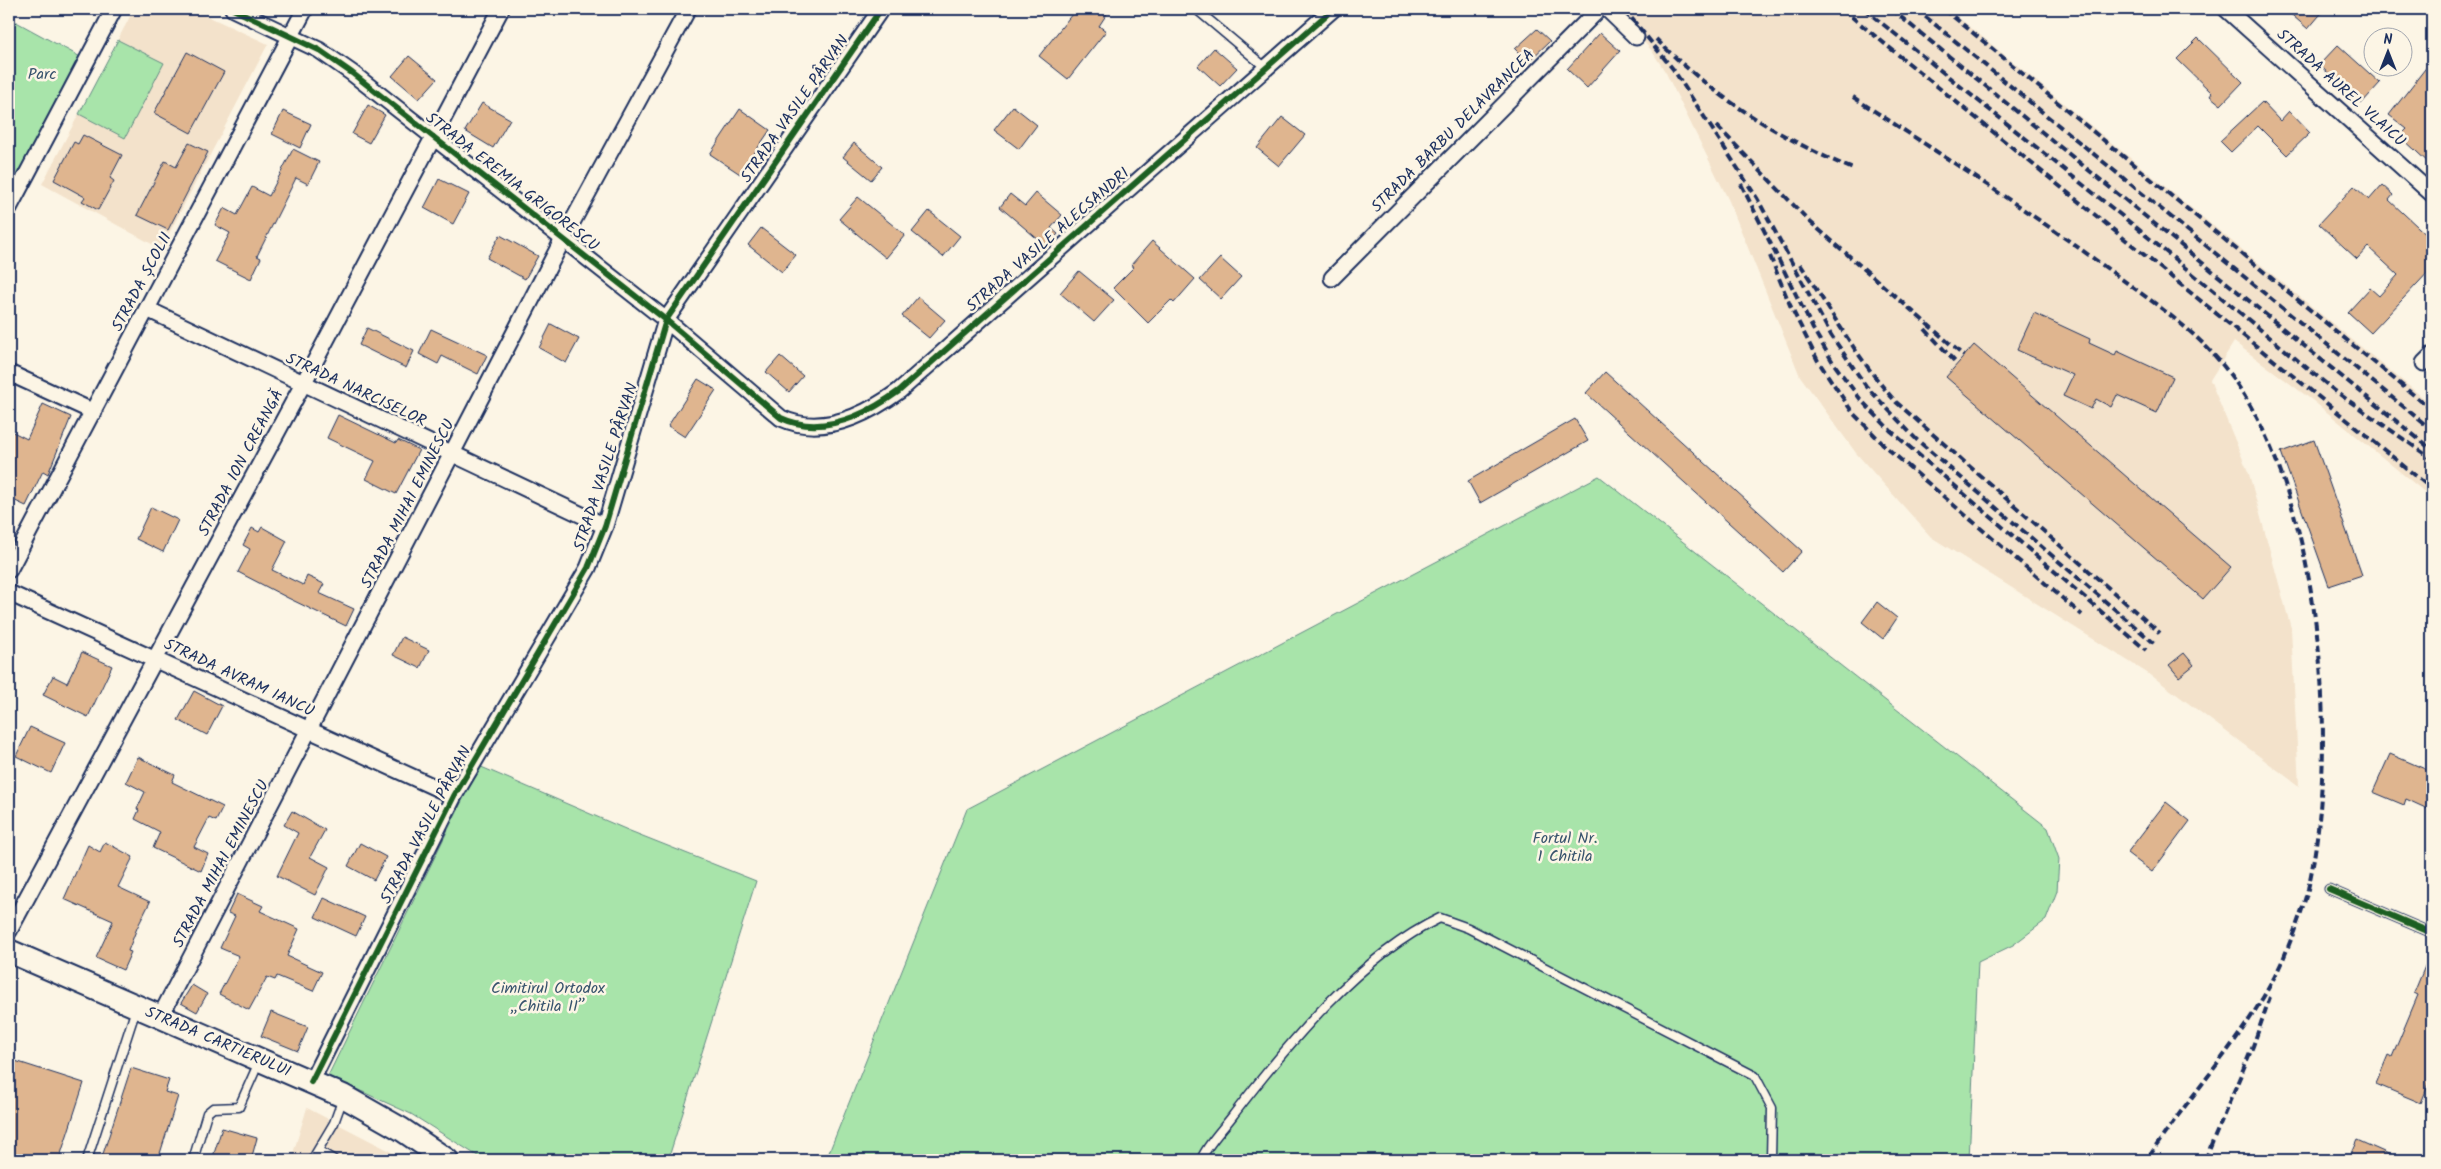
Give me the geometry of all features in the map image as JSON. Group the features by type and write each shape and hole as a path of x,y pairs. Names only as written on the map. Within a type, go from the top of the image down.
{"street":[{"path":"9,208 114,9"},
{"name":"STRADA EREMIA GRIGORESCU","path":"233,9 319,50 352,73 431,138 666,320 760,400"},
{"name":"STRADA ȘCOLII","path":"9,570 305,9"},
{"name":"STRADA ION CREANGĂ","path":"9,931 303,384 500,9"},
{"name":"STRADA MIHAI EMINESCU","path":"160,1017 454,454 563,239 688,9"},
{"name":"STRADA VASILE PÂRVAN","path":"311,1082 454,796 588,568 606,526 666,320 881,9"},
{"name":"STRADA VASILE ALECSANDRI","path":"760,400 781,418 802,425 823,424 849,419 880,405 899,391 1333,9"},
{"name":"STRADA BARBU DELAVRANCEA","path":"1332,278 1599,9"},
{"path":"1607,9 1636,37"},
{"name":"STRADA AUREL VLAICU","path":"2226,9 2432,194"},
{"name":"STRADA NARCISELOR","path":"147,310 606,526"},
{"path":"9,373 94,412"},
{"name":"STRADA AVRAM IANCU","path":"9,593 156,658 454,796"},
{"name":"STRADA CARTIERULUI","path":"9,951 344,1096 400,1128 447,1160"}],"lane":[{"path":"1196,9 1265,67"},
{"path":"2329,889 2432,933"},
{"path":"1201,1160 1277,1058 1361,971 1420,928 1440,918 1468,928 1755,1076 1772,1108 1771,1160"},
{"path":"87,1160 137,1007"},
{"path":"193,1160 207,1113 213,1108 239,1107 260,1060"},
{"path":"312,1160 334,1123 344,1096"},
{"path":"319,1151 334,1160"}],"shaded area":[{"path":"134,9 192,9 268,44 161,249 42,184"},
{"path":"1615,9 1948,9 2432,405 2432,498 2312,400 2234,342 2210,380 2249,474 2291,628 2299,786 2152,676 1931,537 1856,453 1800,376 1729,201 1666,73 1652,51"},
{"path":"307,1108 388,1150 402,1160 291,1160"}],"green space":[{"name":"Parc","path":"9,18 86,60 9,208"},
{"path":"118,40 164,63 125,138 79,114"},
{"name":"Fortul Nr. 1 Chitila","path":"1599,476 2048,828 2059,859 2057,891 2046,920 2013,945 1978,962 1969,1160 826,1160 967,809"},
{"name":"Cimitirul Ortodox „Chitila II”","path":"479,766 630,831 756,881 668,1160 484,1160 411,1114 328,1076"}],"building":[{"path":"1076,9 1110,9 1099,26 1106,31 1068,79 1039,56"},
{"path":"2285,9 2325,9 2308,29"},
{"path":"1537,29 1550,41 1528,62 1515,49"},
{"path":"1600,33 1620,51 1587,88 1567,69"},
{"path":"2198,38 2243,82 2221,105 2210,96 2212,93 2177,59"},
{"path":"2338,45 2364,69 2364,78 2374,78 2380,83 2362,103 2319,65"},
{"path":"1214,48 1237,68 1220,86 1198,66"},
{"path":"187,52 224,72 191,133 154,113"},
{"path":"409,56 437,79 419,99 392,76"},
{"path":"2432,60 2432,166 2400,136 2407,129 2389,115"},
{"path":"2262,102 2280,121 2289,111 2310,133 2287,155 2258,126 2231,152 2220,141"},
{"path":"482,103 510,119 493,148 465,131"},
{"path":"368,105 385,115 369,143 352,134"},
{"path":"1013,106 1037,125 1019,149 994,130"},
{"path":"740,109 770,130 740,174 710,154"},
{"path":"283,111 311,124 300,148 272,134"},
{"path":"1282,117 1305,135 1279,166 1257,148"},
{"path":"83,135 122,155 110,178 114,181 98,210 82,201 85,197 54,180 74,142 78,144"},
{"path":"189,143 208,152 168,230 137,215 165,161 176,167"},
{"path":"854,143 882,167 871,180 843,157"},
{"path":"293,149 319,162 308,184 296,178 257,256 261,258 251,279 215,261 230,233 215,225 224,208 237,215 252,187 269,196"},
{"path":"439,179 469,194 453,224 424,208"},
{"path":"2382,185 2393,195 2389,200 2432,240 2432,268 2371,333 2348,312 2370,288 2379,296 2398,275 2368,247 2357,259 2319,224 2354,186 2369,200"},
{"path":"1036,193 1062,215 1051,228 1058,234 1047,247 1000,207 1010,194 1025,206"},
{"path":"858,197 905,235 886,258 839,219"},
{"path":"929,211 960,236 943,257 912,232"},
{"path":"761,228 796,255 782,272 748,245"},
{"path":"500,235 538,256 525,279 487,258"},
{"path":"1152,241 1195,279 1174,303 1171,300 1148,323 1113,288 1134,267 1131,265"},
{"path":"1220,258 1241,277 1221,299 1200,280"},
{"path":"1079,271 1114,300 1094,322 1060,293"},
{"path":"918,297 945,320 929,338 902,316"},
{"path":"2034,313 2090,339 2089,343 2115,355 2117,351 2173,377 2157,413 2117,395 2111,407 2096,399 2091,409 2063,396 2073,375 2017,350"},
{"path":"551,324 579,339 566,363 539,348"},
{"path":"367,328 414,351 406,368 359,345"},
{"path":"431,329 487,355 478,374 442,356 438,364 419,354"},
{"path":"1974,345 2231,567 2203,599 1946,377"},
{"path":"780,356 803,376 789,392 766,372"},
{"path":"1605,372 1802,551 1783,572 1586,393"},
{"path":"698,379 716,390 685,437 668,426"},
{"path":"43,404 71,417 48,474 43,471 26,506 9,498 9,430 27,439"},
{"path":"338,415 396,443 398,440 419,450 396,494 366,479 375,461 327,438"},
{"path":"1575,419 1588,441 1480,503 1468,481"},
{"path":"2314,440 2362,575 2329,586 2281,452"},
{"path":"151,507 178,520 163,552 136,539"},
{"path":"262,527 287,541 272,570 303,585 307,576 324,584 319,593 354,609 346,626 238,572 250,549 243,545 252,528 259,532"},
{"path":"1877,602 1897,618 1883,639 1862,622"},
{"path":"402,637 429,650 420,668 393,655"},
{"path":"82,652 112,666 88,717 43,695 53,676 67,683"},
{"path":"2184,653 2194,665 2179,677 2169,665"},
{"path":"194,691 222,706 207,735 178,720"},
{"path":"30,727 65,743 51,773 16,756"},
{"path":"2390,754 2432,772 2432,811 2406,799 2404,805 2373,792"},
{"path":"138,757 175,775 172,782 223,807 216,821 209,818 194,847 208,854 201,871 153,848 160,832 135,819 139,810 137,809 145,792 126,782"},
{"path":"2166,802 2190,821 2152,872 2127,853"},
{"path":"292,811 325,830 310,857 329,867 315,895 277,876 298,833 284,825"},
{"path":"105,842 133,857 118,887 150,902 137,928 128,951 131,952 123,970 96,958 113,921 64,899 88,845 100,852"},
{"path":"360,843 386,857 374,880 348,866"},
{"path":"237,894 263,906 260,911 299,929 287,956 322,972 313,991 277,976 275,980 267,977 249,1010 219,994 239,956 220,948 235,916 228,913"},
{"path":"324,898 365,917 356,936 315,917"},
{"path":"2432,949 2432,1076 2421,1103 2376,1084 2388,1055 2392,1057 2418,995 2414,993"},
{"path":"192,985 207,994 197,1012 181,1003"},
{"path":"271,1012 308,1027 298,1051 261,1036"},
{"path":"9,1059 84,1083 59,1160 9,1160"},
{"path":"131,1068 169,1080 165,1092 178,1096 158,1160 101,1160"},
{"path":"222,1128 257,1138 251,1160 212,1160"},
{"path":"2357,1140 2402,1160 2348,1160"}],"railway":[{"path":"1624,9 1673,69 1757,198 1831,335 1866,386 1916,439 2154,643"},
{"path":"1842,9 2432,489"},
{"path":"1864,9 2132,224 2335,391 2432,459"},
{"path":"1891,9 2432,450"},
{"path":"1916,9 2432,430"},
{"path":"1944,9 2432,410"},
{"path":"1656,39 1700,79 1748,114 1799,144 1853,169"},
{"path":"1853,97 2080,249 2165,311 2203,343 2214,355 2250,405 2279,467 2300,536 2314,610 2321,685 2323,759 2318,828 2308,889 2284,957 2254,1012 2147,1160"},
{"path":"1717,126 1809,221 1964,356"},
{"path":"1741,184 1813,329 1834,364 1861,400 1891,431 2146,650"},
{"path":"1770,256 1790,305 1818,361 1853,413 1887,448 2082,615"},
{"path":"1800,264 1845,335 1896,402 2160,633"},
{"path":"1925,329 1957,364"},
{"path":"2205,1160 2253,1046 2270,997"}],"cycle path":[{"path":"233,9 319,50 352,73 666,320 781,418 796,423 812,425 843,421 872,408 899,391 1333,9"},
{"path":"311,1082 454,796 588,568 605,526 666,320 881,9"},
{"path":"2329,889 2432,933"}]}
